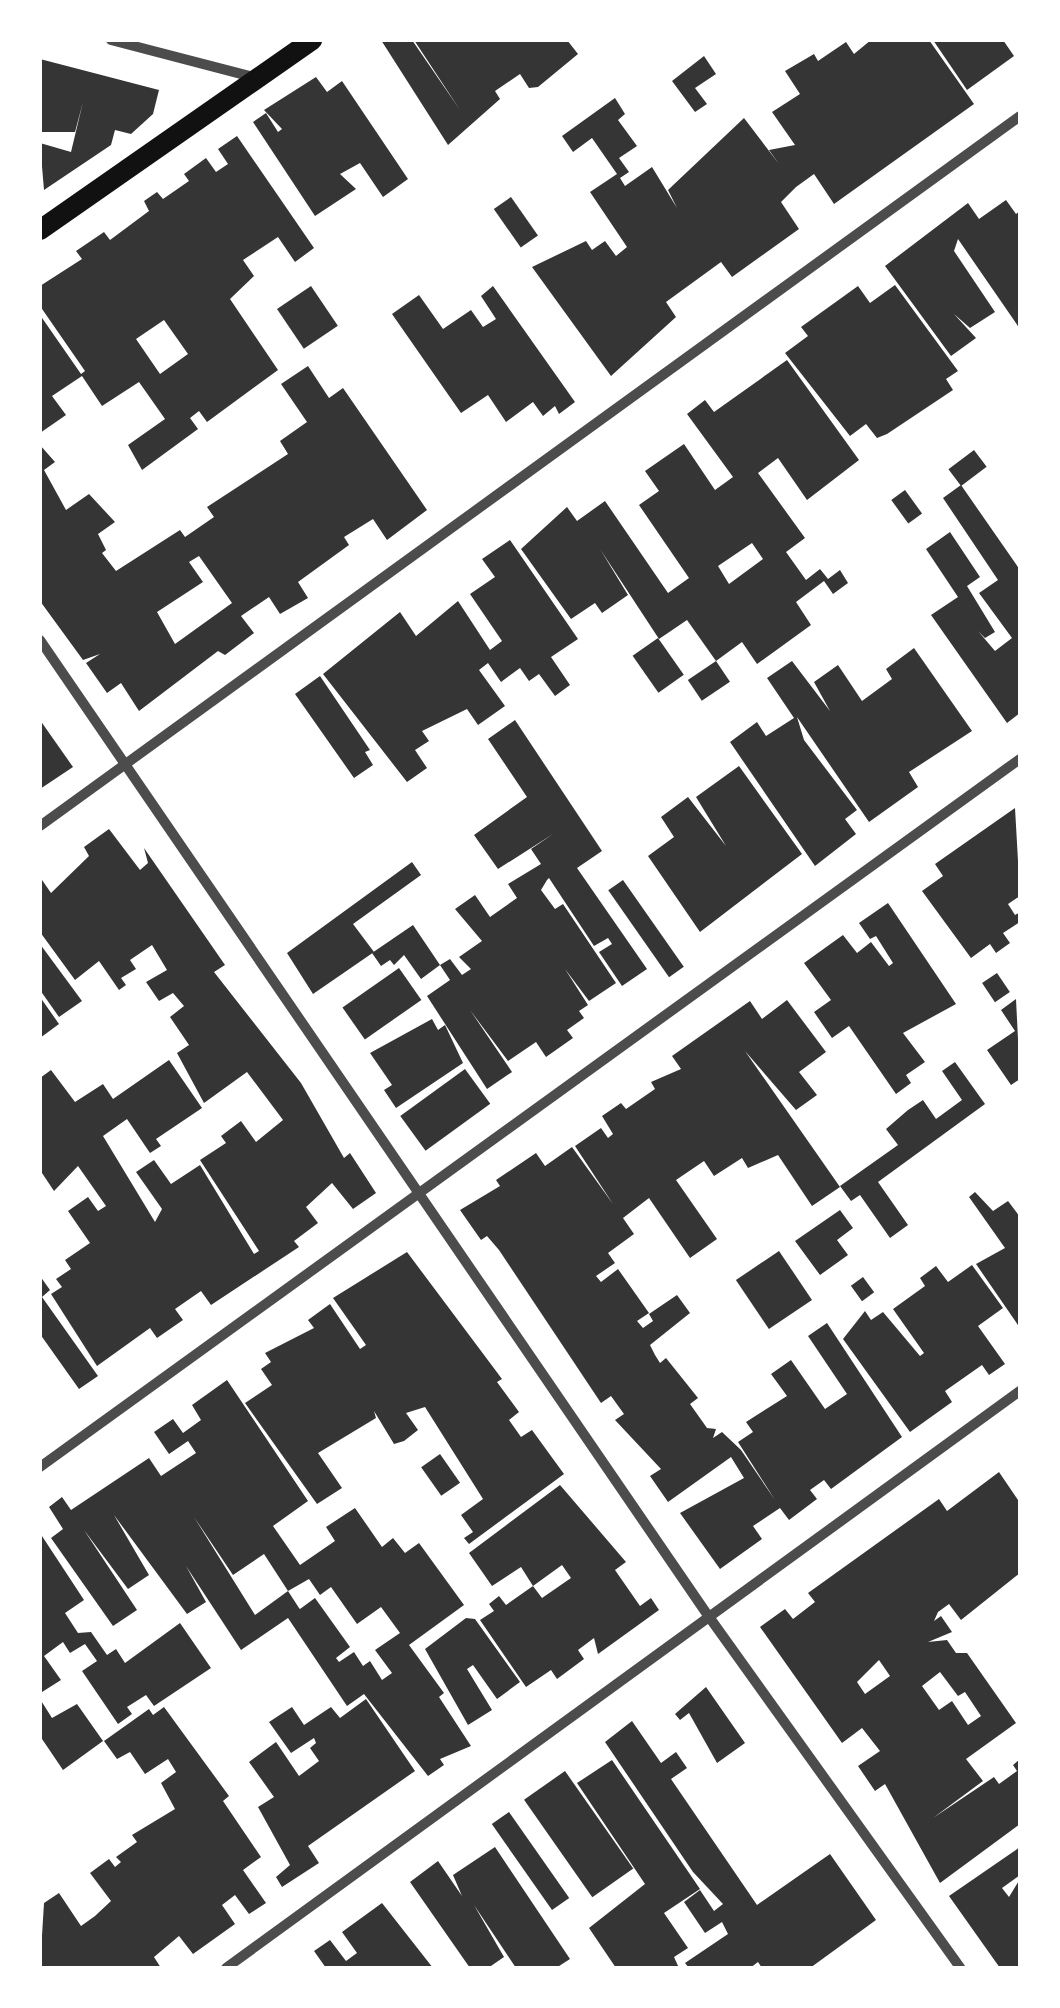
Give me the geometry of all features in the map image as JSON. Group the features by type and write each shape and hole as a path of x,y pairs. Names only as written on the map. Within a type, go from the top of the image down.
{"main road":[{"path":"40,230 312,40"}],"street":[{"path":"110,40 258,78"},
{"path":"40,826 1020,116"},
{"path":"40,640 128,762 706,1614 960,1968"},
{"path":"40,1467 1020,759"},
{"path":"226,1968 706,1614 1020,1391"}],"building":[{"path":"381,40 412,40 460,110 414,40 567,40 578,54 538,87 529,88 520,74 495,91 500,99 448,145"},
{"path":"871,40 929,40 974,104 834,204 814,174 796,187 781,202 799,229 732,277 721,262 666,302 676,317 611,376 532,267 586,241 592,250 605,241 616,256 627,247 590,192 617,174 592,138 573,152 562,136 615,98 625,114 618,120 637,146 619,158 629,172 620,178 625,186 652,167 677,208 668,190 744,118 779,164 769,150 795,145 772,112 800,94 785,71 814,54 818,61 846,42 854,54"},
{"path":"933,40 1003,40 1014,56 967,90"},
{"path":"704,56 716,74 695,88 707,104 695,112 672,81"},
{"path":"40,59 159,90 153,114 131,134 115,130 111,145 44,190 40,143 71,152 83,102 75,132 40,132"},
{"path":"316,77 327,92 342,81 408,179 383,197 360,163 340,174 356,189 315,216 253,122 266,113 278,132 282,129 264,110"},
{"path":"237,136 314,248 295,262 278,237 243,260 254,276 230,299 278,370 207,422 199,411 190,418 198,429 142,470 128,445 165,419 139,382 102,406 82,376 52,396 66,415 40,433 40,315 81,374 85,371 40,306 40,286 82,259 76,251 104,232 110,240 149,211 144,201 157,192 163,199 189,181 184,174 206,158 216,172 228,164 218,149","holes":["164,320 188,354 160,374 136,339"]},
{"path":"511,197 538,236 521,248 494,209"},
{"path":"1006,200 1016,214 1020,211 1020,329 958,239 954,251 995,312 970,328 954,314 976,338 951,356 885,266 968,203 979,219"},
{"path":"895,285 958,371 946,379 953,390 887,434 877,438 866,424 850,436 785,353 808,336 801,327 858,286 870,303"},
{"path":"311,286 338,326 304,349 277,309"},
{"path":"493,286 575,402 559,414 555,406 543,416 533,402 506,422 488,395 461,413 392,314 419,295 443,329 471,310 483,327 496,319 481,296"},
{"path":"787,360 859,460 807,500 778,458 758,473 805,538 786,552 806,580 820,569 828,579 840,570 848,583 833,594 824,581 796,602 811,625 757,664 742,642 716,661 687,620 659,639 600,549 628,595 602,613 595,603 571,619 521,549 567,507 577,521 605,501 668,593 689,578 639,505 659,491 645,471 684,444 715,490 733,477 687,414 705,400 714,412","holes":["752,543 763,559 729,584 718,566"]},
{"path":"308,366 329,398 343,388 427,510 387,540 373,519 344,537 349,545 298,582 308,598 280,614 269,597 241,616 254,633 225,655 218,651 139,711 121,683 107,693 86,663 100,654 83,660 40,601 40,445 55,462 44,470 66,510 89,494 115,522 98,534 106,550 102,553 116,571 180,530 185,537 214,517 207,507 288,454 280,441 307,422 281,384","holes":["199,556 232,603 175,644 157,612 203,582 189,562"]},
{"path":"974,450 987,467 961,486 948,469"},
{"path":"961,485 1020,570 1020,713 1007,723 931,615 958,597 926,549 950,532 980,577 967,586 995,632 985,638 978,631 995,651 1012,638 979,593 998,580 943,498"},
{"path":"905,490 922,513 908,523 891,500"},
{"path":"510,540 578,639 551,657 570,685 555,696 539,674 529,681 520,668 501,682 488,663 479,670 505,706 478,725 467,709 422,731 429,741 415,750 427,768 407,782 323,674 400,612 416,636 458,601 490,650 502,641 470,594 495,577 482,559"},
{"path":"658,638 684,675 658,693 633,656"},
{"path":"914,648 972,731 909,772 918,787 869,822 797,717 804,740 857,810 845,819 856,834 815,866 730,742 757,722 766,736 794,718 767,678 792,661 830,711 814,682 838,665 862,701 892,679 886,669"},
{"path":"716,661 730,682 702,701 688,680"},
{"path":"320,676 370,750 365,752 373,765 354,778 295,694"},
{"path":"40,720 73,767 40,789"},
{"path":"515,720 602,851 577,868 647,969 622,986 599,952 612,944 608,938 594,946 549,878 541,890 555,909 563,904 616,983 589,1001 565,969 588,1005 579,1011 584,1018 567,1030 573,1038 546,1057 536,1042 508,1061 470,1010 512,1072 487,1089 427,996 450,980 440,965 450,959 462,975 471,969 459,957 482,941 455,909 475,895 490,917 517,898 508,884 541,864 531,849 553,834 498,869 474,835 527,797 488,739"},
{"path":"739,766 802,854 700,932 648,856 674,837 661,817 688,797 726,846 696,797"},
{"path":"1015,808 1020,896 1008,904 1015,915 1020,912 1020,922 1003,933 1010,943 996,953 990,944 971,958 922,891 943,876 935,864"},
{"path":"109,829 140,870 148,863 144,848 225,965 214,972 301,1083 344,1158 350,1153 376,1193 353,1209 332,1183 306,1207 318,1223 294,1241 299,1247 211,1305 201,1291 175,1309 183,1320 157,1338 150,1328 97,1366 51,1294 62,1287 56,1279 71,1269 65,1260 90,1243 68,1211 88,1197 98,1211 106,1206 78,1166 54,1191 40,1170 40,1078 51,1070 75,1102 103,1084 113,1099 169,1060 202,1108 156,1139 161,1146 150,1153 127,1119 103,1136 155,1222 162,1209 136,1172 154,1160 171,1184 200,1165 254,1254 259,1251 200,1160 226,1143 221,1136 241,1121 256,1142 283,1120 247,1072 204,1103 177,1053 189,1045 170,1017 184,1006 173,993 159,1001 146,982 167,970 152,945 130,960 136,969 121,978 126,985 119,990 99,961 75,980 40,932 40,877 51,893 89,856 84,847"},
{"path":"412,862 421,875 353,924 374,952 313,994 287,953"},
{"path":"623,880 684,967 669,977 608,890"},
{"path":"888,903 956,1004 903,1033 925,1062 906,1075 911,1083 896,1094 849,1026 832,1038 814,1012 831,1000 804,963 843,935 857,953 871,942 889,966 893,963 876,936 870,939 859,923"},
{"path":"413,925 440,965 421,979 404,955 394,965 390,960 381,966 372,953"},
{"path":"40,944 82,1001 59,1017 40,990"},
{"path":"399,968 421,1000 365,1040 342,1008"},
{"path":"997,973 1010,992 995,1002 982,983"},
{"path":"40,997 59,1024 40,1038"},
{"path":"1016,999 1020,1079 1011,1085 987,1050 1015,1031 1001,1010"},
{"path":"787,1000 826,1052 799,1072 817,1095 796,1110 745,1051 840,1187 812,1206 778,1155 748,1168 742,1158 714,1176 704,1161 676,1180 717,1239 690,1258 649,1198 623,1218 634,1234 608,1253 615,1263 596,1276 601,1282 618,1269 649,1313 637,1321 643,1328 653,1321 649,1314 677,1295 690,1313 650,1345 660,1363 666,1358 698,1398 690,1404 707,1428 716,1429 713,1438 722,1432 741,1450 775,1500 738,1442 753,1432 746,1422 787,1396 771,1374 791,1360 825,1409 847,1394 808,1336 827,1323 902,1437 831,1489 824,1480 810,1490 817,1499 789,1520 780,1508 753,1526 762,1539 720,1569 680,1513 744,1478 731,1457 668,1502 650,1476 661,1469 615,1420 624,1414 611,1396 601,1403 499,1250 487,1236 481,1240 460,1210 500,1186 496,1180 536,1153 545,1166 572,1147 613,1204 575,1146 601,1128 608,1138 613,1134 602,1116 621,1103 626,1109 655,1089 651,1082 681,1069 672,1056 750,1001 762,1019"},
{"path":"432,1019 438,1030 445,1025 463,1063 396,1108 384,1090 392,1085 370,1053"},
{"path":"955,1062 985,1104 878,1182 908,1225 890,1238 860,1195 851,1201 840,1186 898,1145 886,1129 908,1110 923,1100 936,1119 962,1100 942,1071"},
{"path":"465,1069 490,1104 426,1151 400,1116"},
{"path":"975,1192 993,1211 1008,1201 1020,1217 1020,1328 976,1264 1005,1248 969,1197"},
{"path":"840,1210 853,1228 837,1240 848,1255 820,1275 795,1241"},
{"path":"779,1251 812,1300 769,1329 736,1280"},
{"path":"407,1252 502,1379 497,1382 519,1412 509,1420 521,1437 532,1430 564,1474 469,1544 464,1538 473,1532 461,1515 483,1499 425,1407 406,1413 418,1430 404,1441 394,1444 374,1411 376,1418 318,1453 342,1488 317,1504 245,1403 272,1385 261,1369 271,1362 265,1353 314,1328 308,1320 330,1304 360,1349 366,1345 333,1298"},
{"path":"972,1265 1003,1308 978,1326 1005,1364 989,1375 982,1365 945,1391 952,1402 910,1432 843,1339 865,1311 871,1320 883,1312 920,1356 924,1353 893,1309 925,1286 920,1278 936,1266 948,1282"},
{"path":"40,1276 50,1290 42,1297 98,1376 79,1389 40,1334"},
{"path":"863,1277 874,1292 862,1301 851,1286"},
{"path":"227,1380 308,1501 273,1526 300,1565 335,1541 326,1527 355,1508 382,1547 393,1538 405,1553 419,1543 464,1605 409,1645 444,1693 439,1697 471,1746 440,1759 444,1765 428,1776 364,1694 347,1706 288,1618 241,1650 186,1566 206,1602 187,1614 114,1515 149,1575 128,1589 84,1530 137,1610 113,1626 51,1538 63,1529 49,1507 62,1497 71,1510 149,1458 161,1476 196,1453 188,1441 169,1454 154,1432 173,1419 183,1433 201,1420 192,1405","holes":["194,1517 233,1575 264,1554 288,1591 255,1615","309,1579 320,1595 331,1587 357,1624 381,1607 400,1633 375,1650 392,1673 382,1680 370,1661 363,1666 354,1652 339,1662 336,1658 350,1647 315,1598 300,1609 288,1591"]},
{"path":"440,1454 460,1483 441,1496 421,1467"},
{"path":"999,1472 1020,1503 1020,1573 961,1620 949,1604 938,1612 934,1621 941,1616 952,1632 928,1642 947,1640 956,1653 967,1653 1016,1723 966,1759 983,1781 933,1818 994,1777 999,1784 1017,1771 1013,1765 1020,1759 1020,1824 940,1883 885,1784 875,1791 858,1766 880,1751 862,1728 842,1743 760,1627 785,1609 793,1619 815,1602 808,1593 939,1499 947,1511","holes":["879,1660 890,1676 865,1694 857,1682","940,1672 958,1696 965,1692 981,1716 968,1725 952,1701 939,1710 922,1686"]},
{"path":"560,1485 626,1562 615,1570 640,1606 651,1598 659,1610 598,1654 594,1638 578,1650 584,1659 557,1679 551,1670 526,1687 480,1620 494,1611 489,1604 499,1596 506,1605 533,1586 521,1567 492,1586 469,1553","holes":["562,1565 571,1578 542,1598 533,1586"]},
{"path":"40,1533 84,1600 65,1613 78,1633 91,1632 107,1655 116,1649 125,1663 180,1623 211,1668 154,1706 146,1695 127,1707 132,1714 118,1724 82,1671 97,1661 85,1644 70,1653 63,1642 44,1656 61,1680 42,1692"},
{"path":"466,1618 475,1619 520,1682 497,1699 473,1665 467,1669 492,1710 468,1725 425,1649"},
{"path":"706,1687 745,1743 717,1763 689,1713 680,1720 675,1714"},
{"path":"40,1699 52,1718 77,1704 103,1741 63,1770 40,1736"},
{"path":"366,1699 415,1771 308,1846 319,1863 282,1887 276,1877 290,1865 258,1807 274,1797 249,1762 276,1742 299,1776 319,1761 310,1748 316,1743 314,1738 291,1753 269,1722 292,1707 304,1725 331,1707 340,1718"},
{"path":"164,1707 229,1796 223,1801 261,1857 243,1870 266,1903 249,1914 235,1895 222,1905 235,1924 193,1954 179,1936 154,1957 161,1968 40,1968 44,1903 59,1893 81,1926 95,1916 111,1901 90,1873 109,1859 115,1867 121,1862 116,1857 137,1842 132,1835 175,1809 161,1783 176,1772 168,1759 145,1774 130,1752 117,1759 104,1741 149,1709 153,1715"},
{"path":"632,1721 661,1763 676,1752 687,1768 671,1779 757,1905 830,1854 876,1920 810,1968 762,1968 758,1962 750,1968 689,1968 685,1963 728,1934 722,1922 705,1933 684,1902 700,1890 714,1911 723,1904 693,1872 605,1742"},
{"path":"612,1760 700,1889 664,1913 688,1948 674,1957 679,1968 616,1968 589,1928 645,1884 577,1783"},
{"path":"565,1771 633,1868 592,1897 524,1800"},
{"path":"509,1812 569,1898 552,1910 492,1824"},
{"path":"495,1847 570,1959 556,1968 516,1968 474,1905 504,1957 488,1968 470,1968 410,1882 438,1861 462,1896 453,1875"},
{"path":"1020,1847 1020,1875 1002,1888 1009,1897 1020,1879 1020,1968 1000,1968 949,1896"},
{"path":"382,1903 433,1968 326,1968 314,1951 330,1940 346,1961 357,1953 342,1932"}]}
